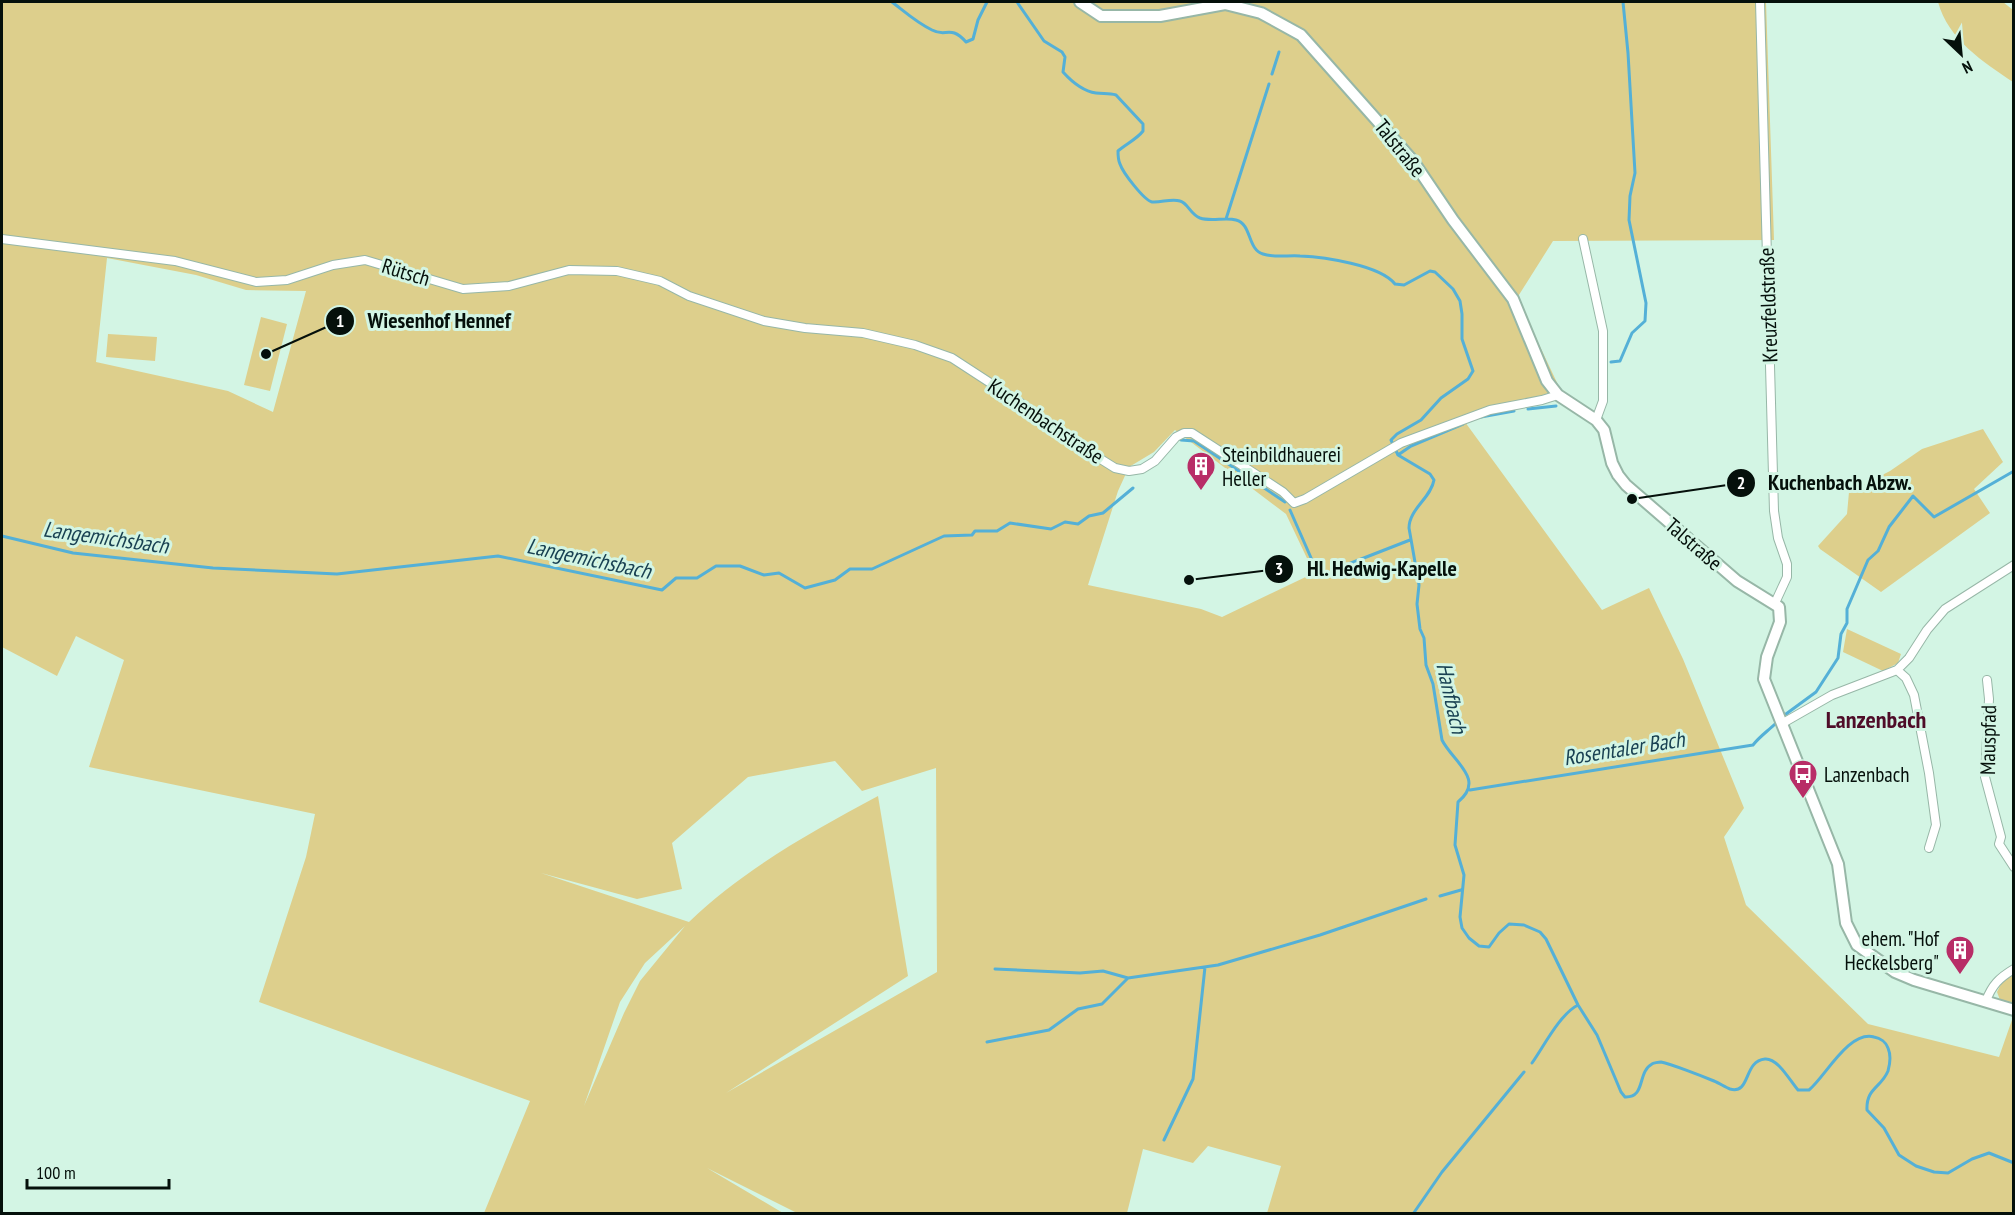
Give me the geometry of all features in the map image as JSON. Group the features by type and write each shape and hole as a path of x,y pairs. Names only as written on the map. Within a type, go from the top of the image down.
{"main road":[{"name":"Talstraße","path":"1080,2 1101,16 1160,16 1225,4 1261,13 1301,35 1413,161 1453,220 1513,300 1547,381 1558,395 1596,420 1604,430 1612,463 1626,485 1737,581 1762,598 1775,603"},
{"path":"1775,603 1780,612 1780,622 1767,657 1764,679 1838,864 1846,923 1857,945 1895,972 1914,980 2013,1010"}],"street":[{"name":"Kreuzfeldstraße","path":"1760,2 1774,511 1778,538 1787,564 1786,577 1775,603"},
{"path":"1583,238 1603,332 1603,401 1596,420"},
{"name":"Rütsch","path":"2,239 175,261 256,282 287,280 333,265 364,260 463,289 509,286 569,270 617,271 660,281 689,296 764,321 805,328"},
{"name":"Kuchenbachstraße","path":"805,328 863,333 915,345 952,358 1018,401 1070,440 1115,468 1129,471 1142,469 1155,461 1176,437 1192,433 1283,492 1294,503 1305,499 1401,443 1490,410 1558,395"},
{"path":"1783,723 1832,695 1897,670 1909,658 1944,609 2013,565"},
{"path":"1897,670 1906,678 1914,695 1929,773 1936,825 1929,848"},
{"name":"Mauspfad","path":"1987,680 1989,699 1985,777 2001,837 2000,844 2013,867"},
{"path":"1986,1001 1990,989 1997,980 2013,969"}],"shaded area":[{"path":"2,2 1766,2 1774,240 1553,241 1517,298 1560,389 1465,422 1602,610 1649,588 1683,659 1744,808 1724,837 1746,905 1868,1024 1999,1057 2013,1017 2013,1213 1267,1213 1281,1166 1208,1146 1193,1163 1143,1149 1127,1213 797,1213 707,1168 783,1213 484,1213 530,1101 259,1002 306,857 315,814 89,767 124,660 76,636 57,676 2,647","holes":["107,258 196,275 246,290 306,291 273,412 228,391 96,362","1175,430 1286,514 1314,573 1222,617 1201,609 1088,585 1118,491 1129,467 1154,452","835,761 862,791 936,768 937,972 726,1093 908,976 878,796 828,823 755,868 689,922 541,873 637,899 682,889 672,843 748,777","685,926 640,981 584,1106 620,1002 645,963"]},
{"path":"1938,2 2003,2 2013,10 2013,82 1979,58 1958,38 1943,15"},
{"path":"261,317 287,324 270,391 244,385"},
{"path":"108,334 157,337 155,361 106,357"},
{"path":"1983,429 2003,462 1974,489 1990,513 1881,592 1820,549 1818,546 1847,514 1849,492 1890,471 1922,449"},
{"path":"1847,629 1901,654 1898,663 1883,671 1843,652"},
{"path":"2013,975 2013,1017 1997,992 2002,982"}],"waterway":[{"name":"Hanfbach","path":"892,2 927,27 941,33 952,32 966,42 973,39 978,20 987,2"},
{"name":"Hanfbach","path":"1017,2 1044,41 1062,52 1065,57 1063,72 1070,79 1091,92 1116,95 1143,124 1143,131 1118,151 1118,156 1125,173 1148,200 1152,202 1177,200 1183,202 1200,218 1241,222 1254,247 1263,254 1351,263 1388,277 1395,284 1404,285 1430,271 1435,272 1453,289 1460,301 1462,339 1473,371 1468,379 1441,398 1421,420 1391,440 1398,455 1430,474 1434,480 1429,492 1412,515 1409,528 1419,585 1417,604 1420,629 1424,638 1426,665 1433,684 1442,740 1468,778 1469,786 1466,794 1458,802 1455,845 1464,875 1460,917 1462,928 1469,938 1479,946 1489,947 1509,924 1524,925 1540,932 1546,939 1578,1005 1597,1035 1625,1097 1636,1093 1647,1068 1661,1062 1737,1090 1745,1083 1753,1065 1765,1059 1775,1062 1798,1090 1809,1090 1847,1047 1856,1040 1874,1037 1887,1046 1890,1062 1885,1077 1871,1092 1867,1110 1884,1128 1899,1155 1916,1166 1934,1172 1948,1173 1972,1159 1989,1153 2014,1163"},
{"path":"1611,362 1620,361 1632,333 1645,321 1646,303 1629,220 1630,196 1635,173 1623,2"},
{"path":"1272,74 1279,52"},
{"path":"1226,219 1269,84"},
{"path":"1528,409 1556,406"},
{"path":"1481,417 1514,411"},
{"path":"1398,455 1411,446 1463,424"},
{"name":"Langemichsbach","path":"1181,440 1194,441 1285,502"},
{"name":"Rosentaler Bach","path":"1786,714 1816,692 1838,658 1841,634 1847,623 1847,609 1868,560 1878,551 1889,527 1913,496 1934,517 2014,471"},
{"name":"Langemichsbach","path":"2,536 73,553 213,568 337,574 498,556 662,590 676,578 697,578 716,566 740,566 764,575 779,573 805,588 835,580 850,569 872,569 944,536 972,535 975,531 997,531 1010,523 1051,529 1065,522 1078,524 1089,516 1103,513 1133,488"},
{"name":"Langemichsbach","path":"1290,510 1319,576"},
{"name":"Langemichsbach","path":"1333,570 1410,540"},
{"name":"Rosentaler Bach","path":"1470,790 1753,745 1776,723"},
{"path":"1440,896 1461,890"},
{"path":"987,1042 1049,1030 1078,1009 1102,1004 1128,978 1218,965 1320,935 1426,899"},
{"path":"1164,1140 1193,1079 1205,967"},
{"path":"995,969 1080,973 1103,971 1128,978"},
{"path":"1532,1063 1565,1015 1578,1005"},
{"path":"1413,1214 1442,1172 1524,1072"}],"place":[{"name":"Wiesenhof Hennef","path":"266,354"},
{"name":"Steinbildhauerei Heller","path":"1201,492"},
{"name":"Kuchenbach Abzw.","path":"1632,499"},
{"name":"Hl. Hedwig-Kapelle","path":"1189,580"},
{"name":"Lanzenbach","path":"1803,800"},
{"name":"ehem. \"Hof Heckelsberg\"","path":"1960,976"}],"district":[{"name":"Lanzenbach","path":"1876,719"}]}
